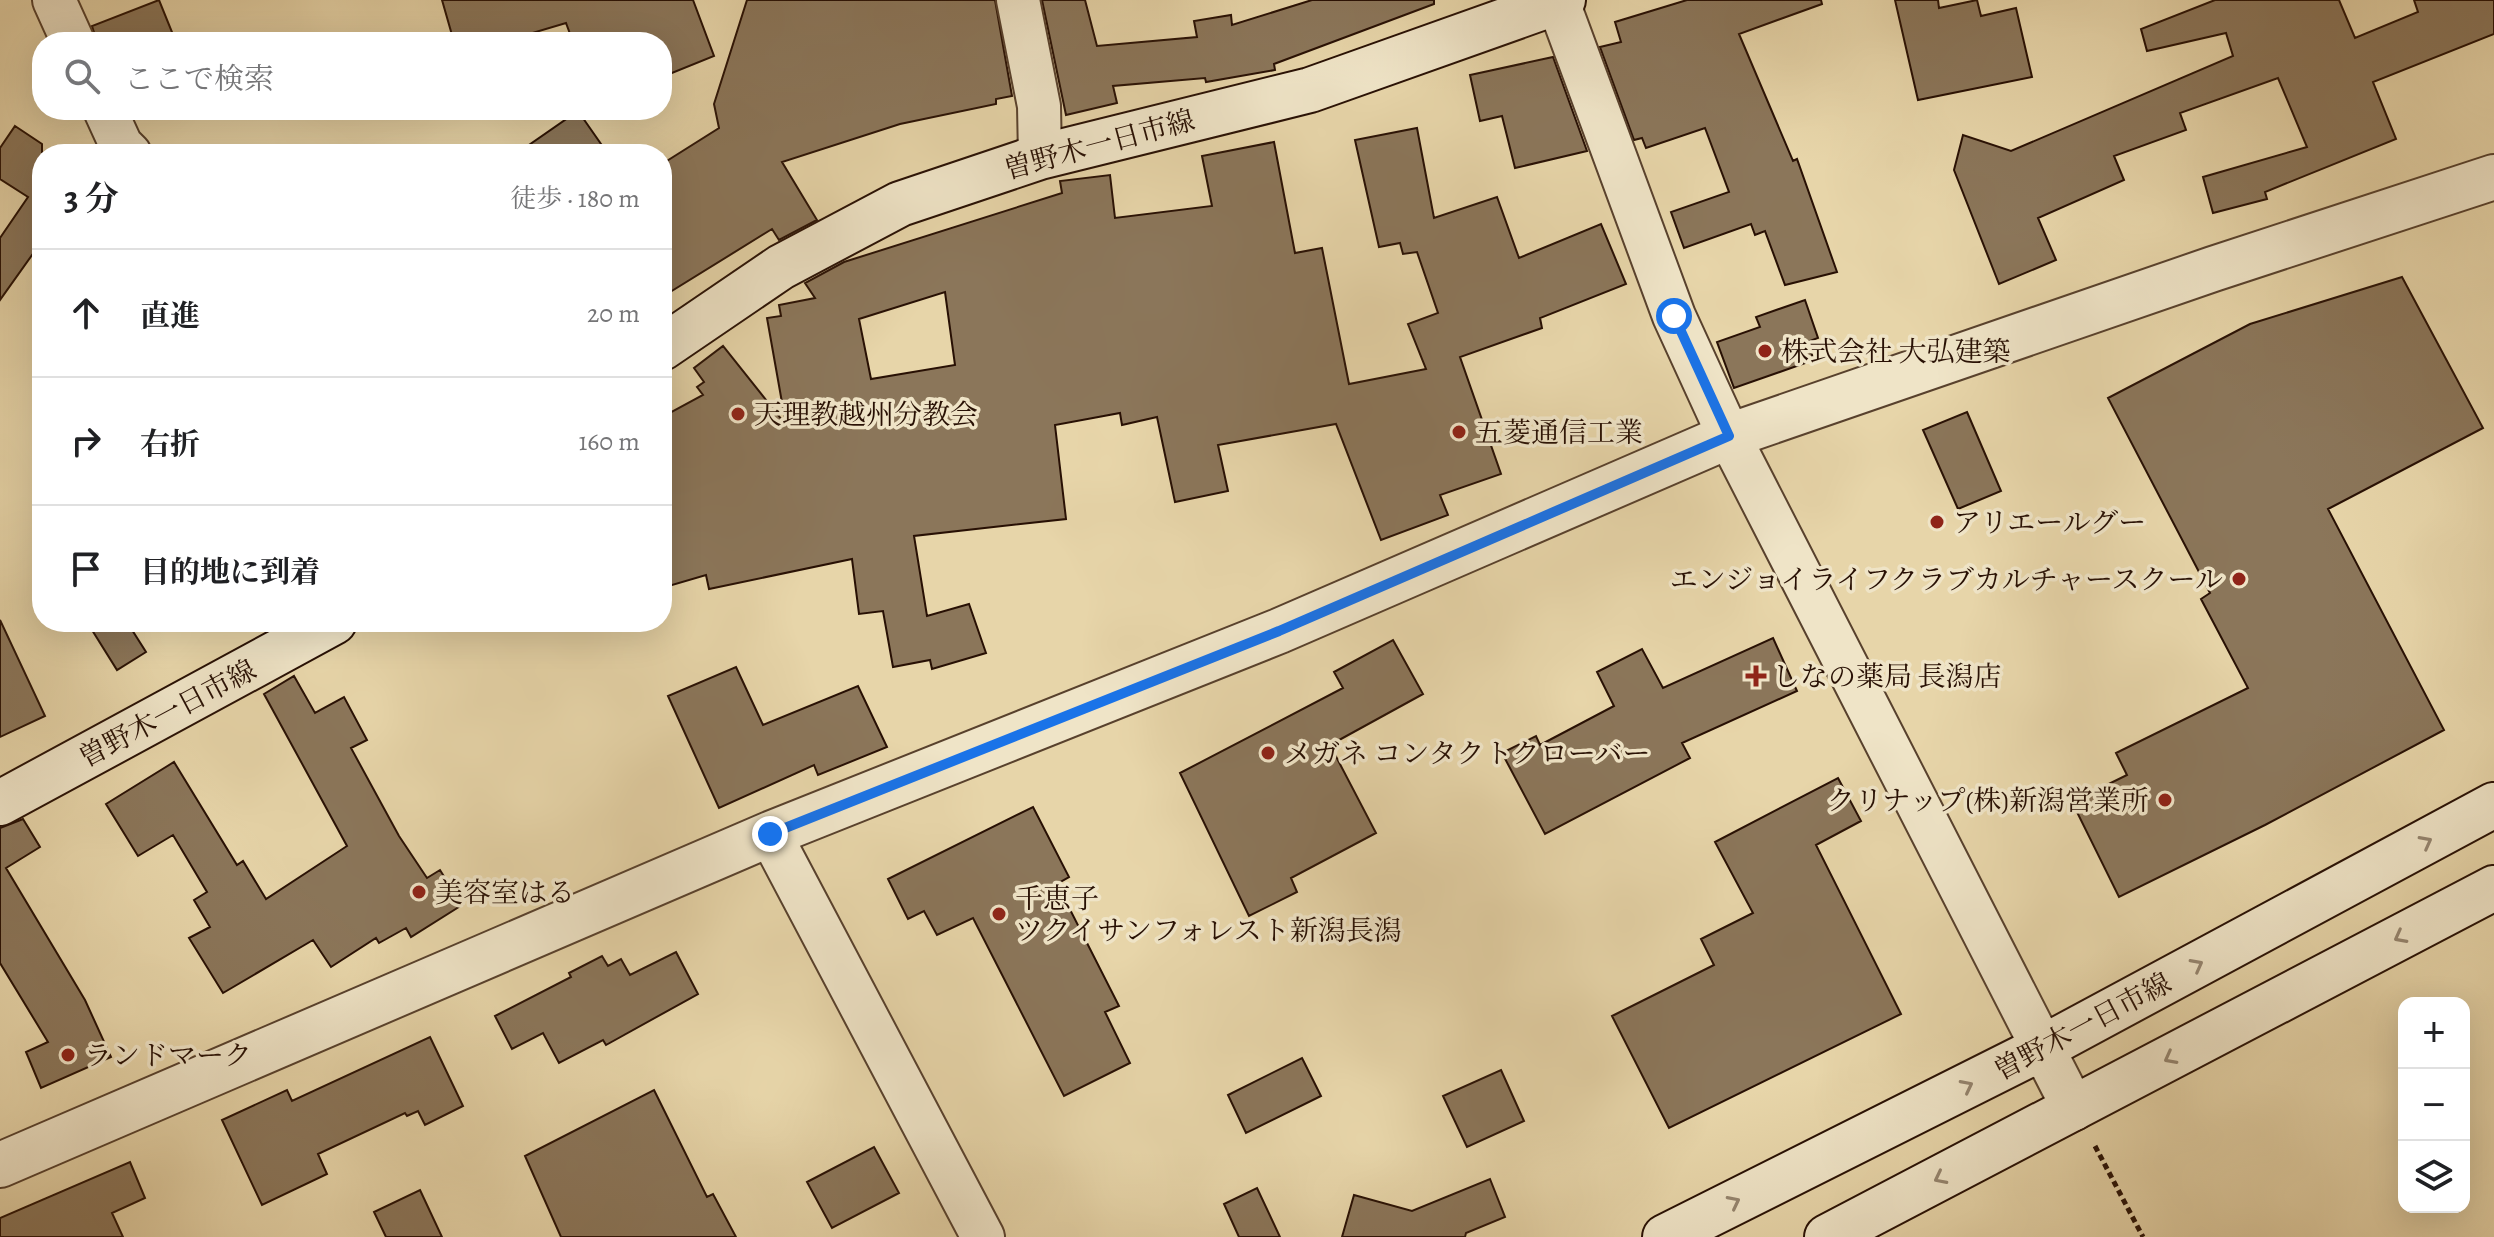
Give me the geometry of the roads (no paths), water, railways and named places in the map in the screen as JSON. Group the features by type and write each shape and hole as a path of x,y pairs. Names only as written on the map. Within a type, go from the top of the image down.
{"main road":[{"name":"曽野木一日市線","path":"672,341 781,267 900,204 1040,157 1310,90 1560,1"},
{"path":"0,1165 770,834 1279,631 1729,436 2213,269 2494,177"},
{"name":"曽野木一日市線","path":"0,803 316,632"},
{"name":"曽野木一日市線","path":"1665,1237 2044,1047 2494,805"},
{"path":"1827,1237 2494,888"}],"street":[{"path":"54,0 68,32"},
{"path":"1018,0 1039,106 1040,157"},
{"path":"1560,1 1674,316 1729,436 2074,1109"},
{"path":"110,120 121,144"},
{"path":"770,834 983,1237"}],"place":[{"name":"株式会社 大弘建築","path":"1765,351"},
{"name":"天理教越州分教会","path":"738,414"},
{"name":"五菱通信工業","path":"1459,432"},
{"name":"アリエールグー","path":"1937,522"},
{"name":"エンジョイライフクラブカルチャースクール","path":"2239,579"},
{"name":"しなの薬局 長潟店","path":"1756,676"},
{"name":"メガネ コンタクトクローバー","path":"1268,753"},
{"name":"クリナップ(株)新潟営業所","path":"2165,800"},
{"name":"美容室はる","path":"419,892"},
{"name":"千恵子 ツクイサンフォレスト新潟長潟","path":"999,914"},
{"name":"ランドマーク","path":"68,1055"}]}
